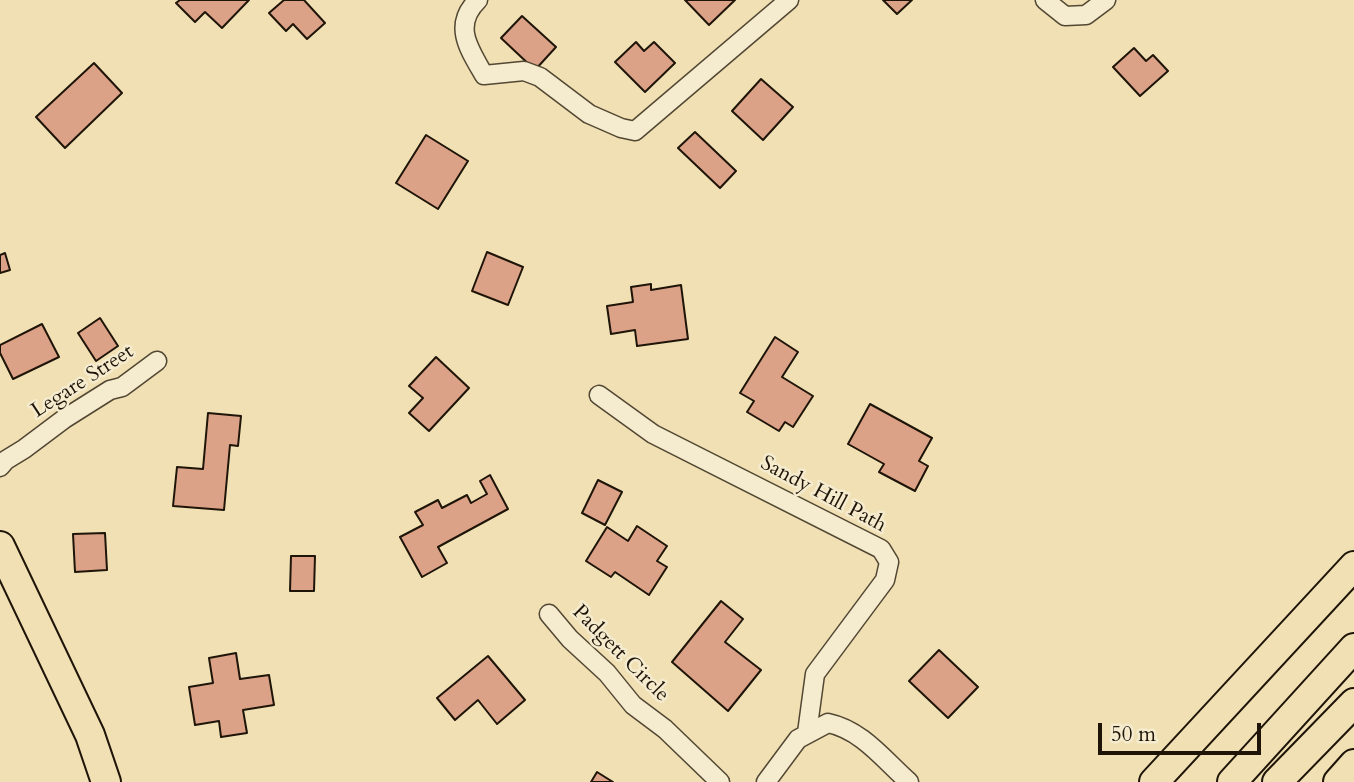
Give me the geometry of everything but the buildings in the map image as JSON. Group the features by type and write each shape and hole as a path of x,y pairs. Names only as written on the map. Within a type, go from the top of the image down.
{"main road":[{"path":"0,546 90,735 106,782"},
{"path":"1154,782 1354,566"},
{"path":"1232,782 1354,648"},
{"path":"1277,782 1354,703"},
{"path":"90,735 122,782"},
{"path":"1338,782 1354,764"}],"street":[{"path":"478,0 468,12 463,26 470,51 484,75 524,71 540,77 589,114 635,131 789,0"},
{"path":"1045,0 1065,16 1086,15 1106,0"},
{"name":"Legare Street","path":"0,467 64,419 110,390 122,387 157,361"},
{"name":"Sandy Hill Path","path":"599,395 653,433 881,550 889,562 885,580 815,674 807,733"},
{"name":"Padgett Circle","path":"549,614 570,639 607,673 633,705 665,729 720,782"},
{"path":"766,782 798,739 828,723 842,726 867,742 909,782"}]}
